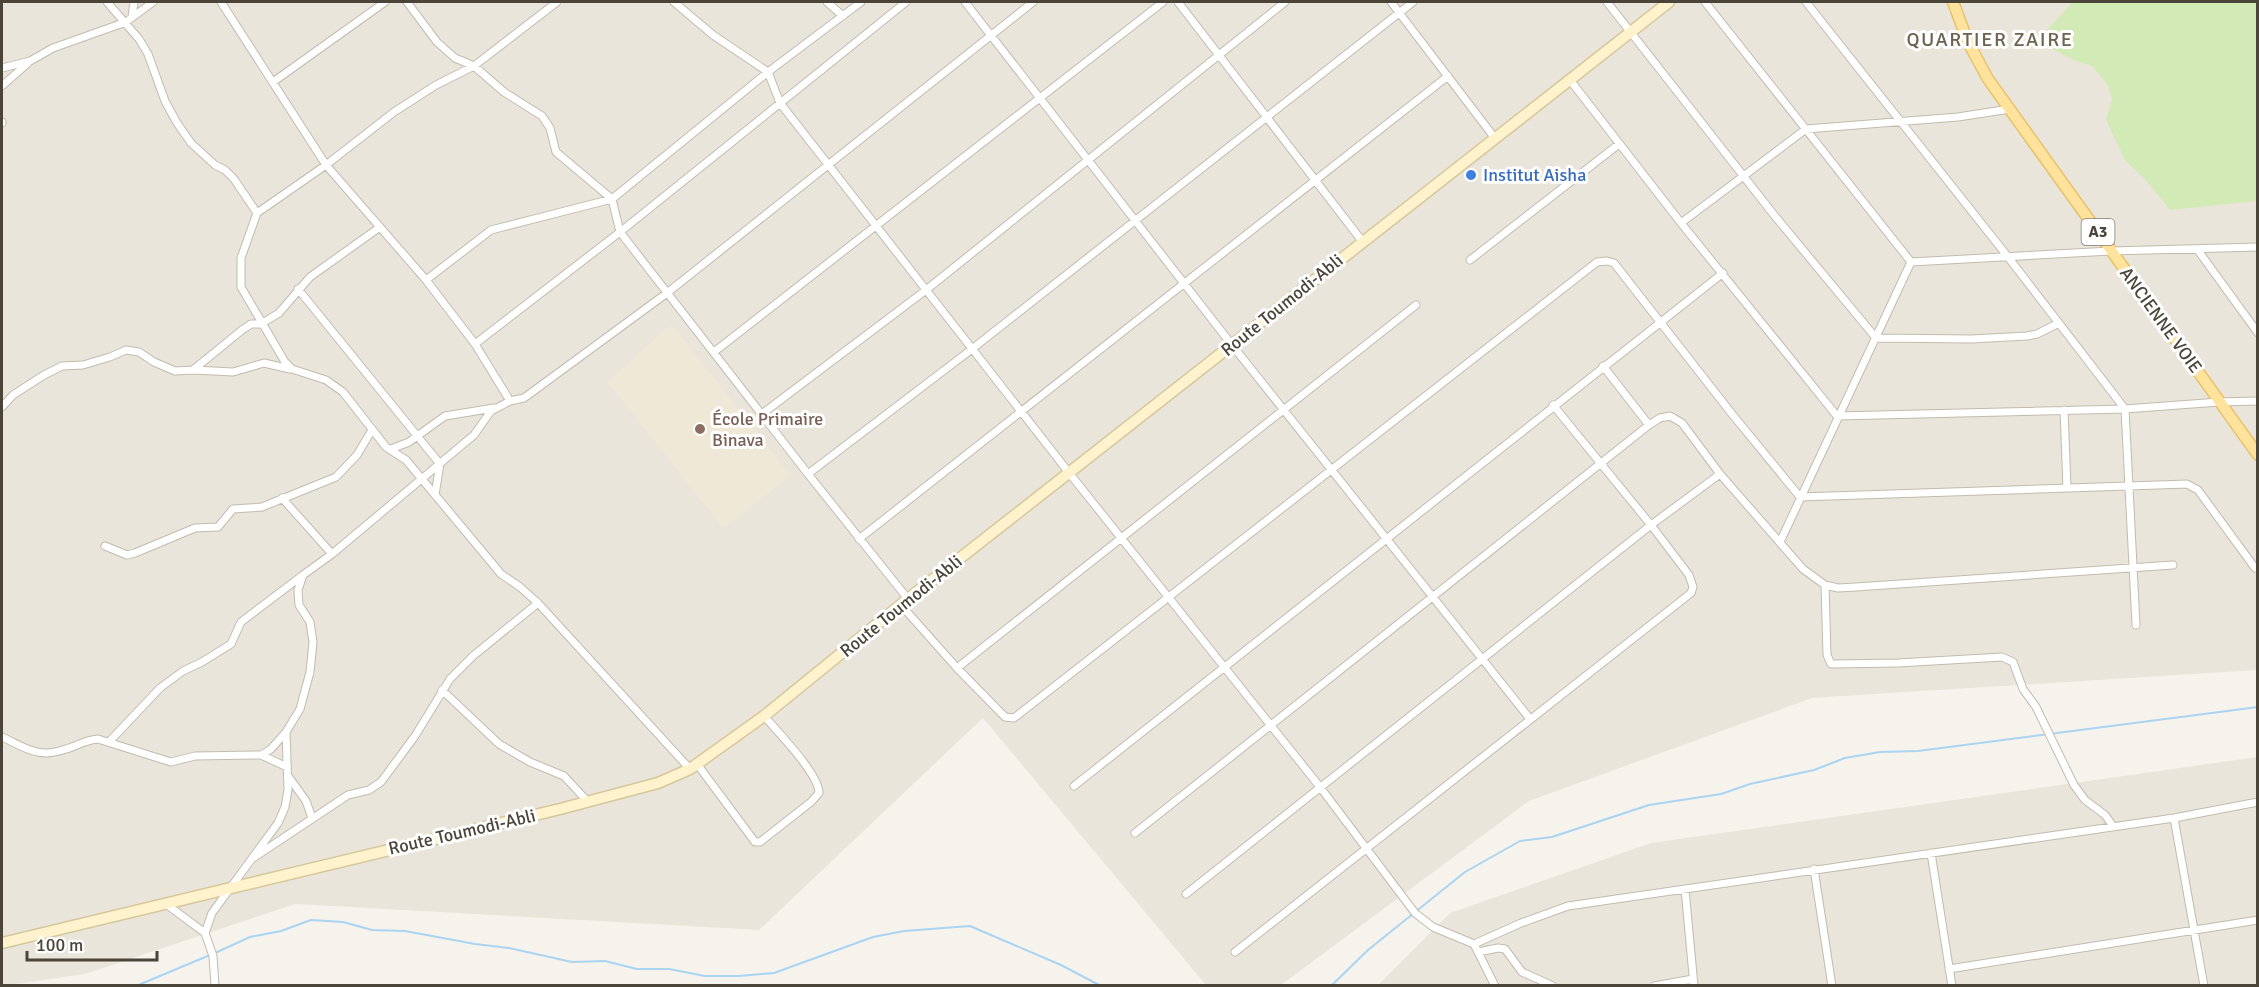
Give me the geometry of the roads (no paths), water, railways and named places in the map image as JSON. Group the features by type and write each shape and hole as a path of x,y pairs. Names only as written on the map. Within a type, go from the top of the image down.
{"main road":[{"name":"ANCIENNE VOIE","path":"1953,2 1980,66 2258,454"}],"street":[{"path":"107,2 126,22 148,54 165,101 177,123 192,143 234,179 257,213"},
{"path":"132,17 134,2"},
{"path":"2,86 30,61 53,48 126,22 153,2"},
{"path":"222,2 326,165 426,280 475,344 510,401"},
{"path":"273,82 385,2"},
{"path":"406,2 437,42 454,58 474,66 504,92 542,116 550,128 556,152 612,199 620,232 859,539 904,602 957,668 1005,717 1014,718 1597,262 1614,263 1800,497"},
{"path":"292,369 261,324 242,287 241,258 257,213 326,165 394,112 436,85 474,66 557,2"},
{"path":"674,2 713,35 768,72 780,103 1070,474 1320,787 1416,913 1424,921 1449,935 1474,945 1495,986"},
{"path":"827,2 843,16"},
{"path":"426,280 491,230 612,199 768,72 861,2"},
{"path":"475,344 620,232 906,2"},
{"path":"965,2 1283,410 1530,719"},
{"path":"391,449 404,445 445,416 497,407 524,398 667,293 1033,2"},
{"path":"714,352 1163,2"},
{"path":"1178,2 1362,242"},
{"path":"762,414 926,290 1286,2"},
{"path":"1391,2 1494,137"},
{"path":"808,474 972,349 1413,2"},
{"path":"1607,2 1774,215 1876,338 1971,339 2027,336 2037,334 2059,323"},
{"name":"Route Toumodi-Abli","path":"2,943 588,802 676,777 764,716 904,602 1669,2"},
{"path":"1705,2 1911,262"},
{"path":"1806,2 2125,409 2136,626"},
{"path":"2,68 30,61"},
{"path":"859,539 1314,179 1448,76"},
{"path":"1570,80 1681,223 1837,416"},
{"path":"1681,223 1806,129 1958,117 2010,109"},
{"path":"1470,260 1619,144"},
{"path":"193,370 242,330 251,324 261,324 286,306 310,277 380,227"},
{"path":"1911,262 2111,251 2258,247"},
{"path":"2197,249 2255,325 2258,333"},
{"path":"1780,542 1911,262"},
{"path":"1074,786 1553,405 1723,273"},
{"path":"298,289 440,464"},
{"path":"957,668 1416,305"},
{"path":"2,407 13,395 62,366 83,365 126,350 139,352 154,362 175,371 233,372 264,363 292,369 333,384 352,402 386,447 402,456 501,574 538,603 693,766 755,842 760,842 819,793 819,787 804,763 764,716"},
{"path":"1603,366 1649,425"},
{"path":"1837,416 2125,409 2258,401"},
{"path":"1235,952 1691,593 1691,579 1651,525 1553,405"},
{"path":"109,742 160,688 231,644 240,622 332,554 440,464 474,435 486,417 497,407"},
{"path":"2064,410 2067,488"},
{"path":"1135,833 1431,596 1649,425 1664,417 1676,418 1682,423 1720,474 1803,570 1825,585 1838,588 1856,587 2173,565"},
{"path":"105,546 127,555 135,553 195,528 218,527 233,509 262,507 336,477 357,455 372,430"},
{"path":"435,495 440,464"},
{"path":"1186,894 1651,525 1720,474"},
{"path":"1800,497 2184,483 2194,486 2255,568"},
{"path":"282,498 332,554"},
{"path":"261,755 271,749 286,732 300,709 310,672 312,632 310,622 299,605 298,591 303,575"},
{"path":"1825,585 1827,655 1832,664 2002,657 2013,662 2023,689 2036,707 2074,785 2085,800 2105,814 2113,826"},
{"path":"251,860 348,795 369,790 381,782 416,736 442,690 459,669 538,603"},
{"path":"442,690 499,744 530,762 564,776 588,802"},
{"path":"205,933 212,913 278,823 285,807 288,775 286,732"},
{"path":"2,737 32,752 45,754 98,739 165,761 176,761 195,756 261,755 288,767"},
{"path":"288,775 306,801 312,818"},
{"path":"1474,945 1521,923 1568,906 2175,818 2258,802"},
{"path":"2175,818 2204,986"},
{"path":"1931,853 1952,986"},
{"path":"1814,869 1832,986"},
{"path":"1654,986 1693,982 1693,958 1685,889"},
{"path":"164,903 205,933 213,956 215,986"},
{"path":"1949,969 2258,920"},
{"path":"1479,952 1505,949 1522,972 1553,986"}],"waterway":[{"path":"1331,986 1368,950 1465,872 1520,841 1552,837 1649,805 1721,794 1750,784 1814,770 1845,758 1880,752 1918,751 2258,707"},
{"path":"215,953 250,937 281,931 311,920 343,922 372,930 405,931 509,948 572,962 605,961 637,969 669,969 705,976 739,976 774,973 873,937 904,931 970,926 1061,965 1101,986"},
{"path":"136,986 210,955"}],"place":[{"name":"Institut Aisha","path":"1471,175"},
{"name":"École Primaire Binava","path":"700,429"}],"district":[{"name":"QUARTIER ZAIRE","path":"1990,39"}]}
